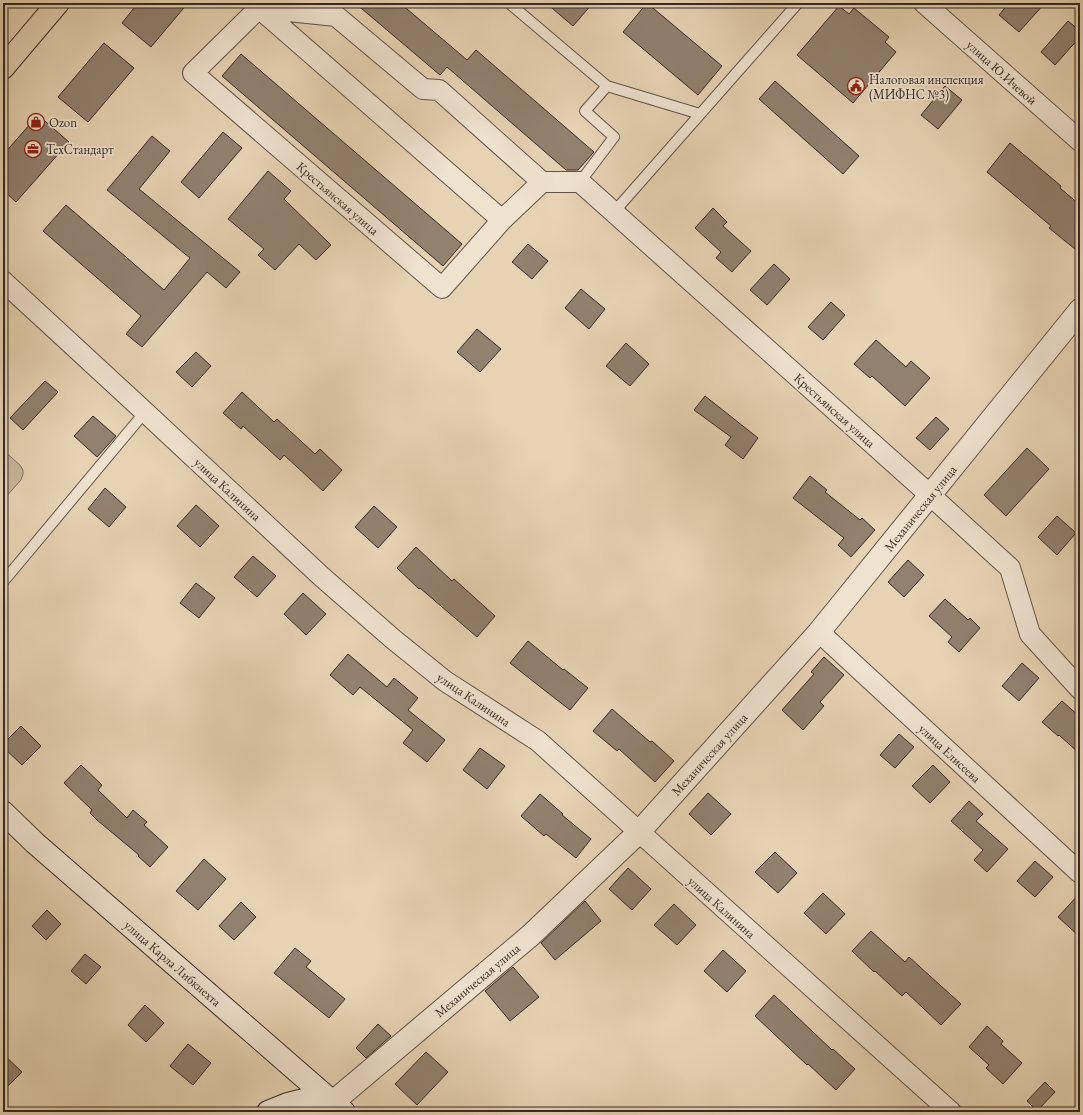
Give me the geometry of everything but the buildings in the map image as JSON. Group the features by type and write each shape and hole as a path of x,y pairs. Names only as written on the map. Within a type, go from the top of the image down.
{"main road":[{"path":"3,68 58,3"}],"street":[{"name":"улица Ю.Ичевой","path":"924,3 1080,141"},
{"path":"259,5 336,16 423,89 439,90 542,182 580,182"},
{"path":"259,5 502,220"},
{"name":"Крестьянская улица","path":"259,5 193,73 442,288 502,220 542,182"},
{"name":"Крестьянская улица","path":"580,182 1010,568 1030,634 1080,689"},
{"name":"улица Калинина","path":"3,281 322,577 444,681 538,741 951,1112"},
{"name":"Механическая улица","path":"338,1107 531,935 639,832 819,632 1080,310"},
{"name":"улица Елисеева","path":"819,632 1080,873"},
{"name":"улица Карла Либкнехта","path":"3,812 35,843 338,1107"},
{"path":"268,1112 288,1104 304,1100 338,1107"}],"lane":[{"path":"509,3 607,86 700,114"},
{"path":"614,212 798,3"},
{"path":"580,182 614,137 585,111 607,86"},
{"path":"3,582 145,412"}],"shaded area":[{"path":"3,450 20,465 23,470 23,474 21,480 3,500"}],"place":[{"name":"Налоговая инспекция (МИФНС №3)","path":"856,86"},
{"name":"Ozon","path":"36,122"},
{"name":"ТехСтандарт","path":"33,149"}]}
